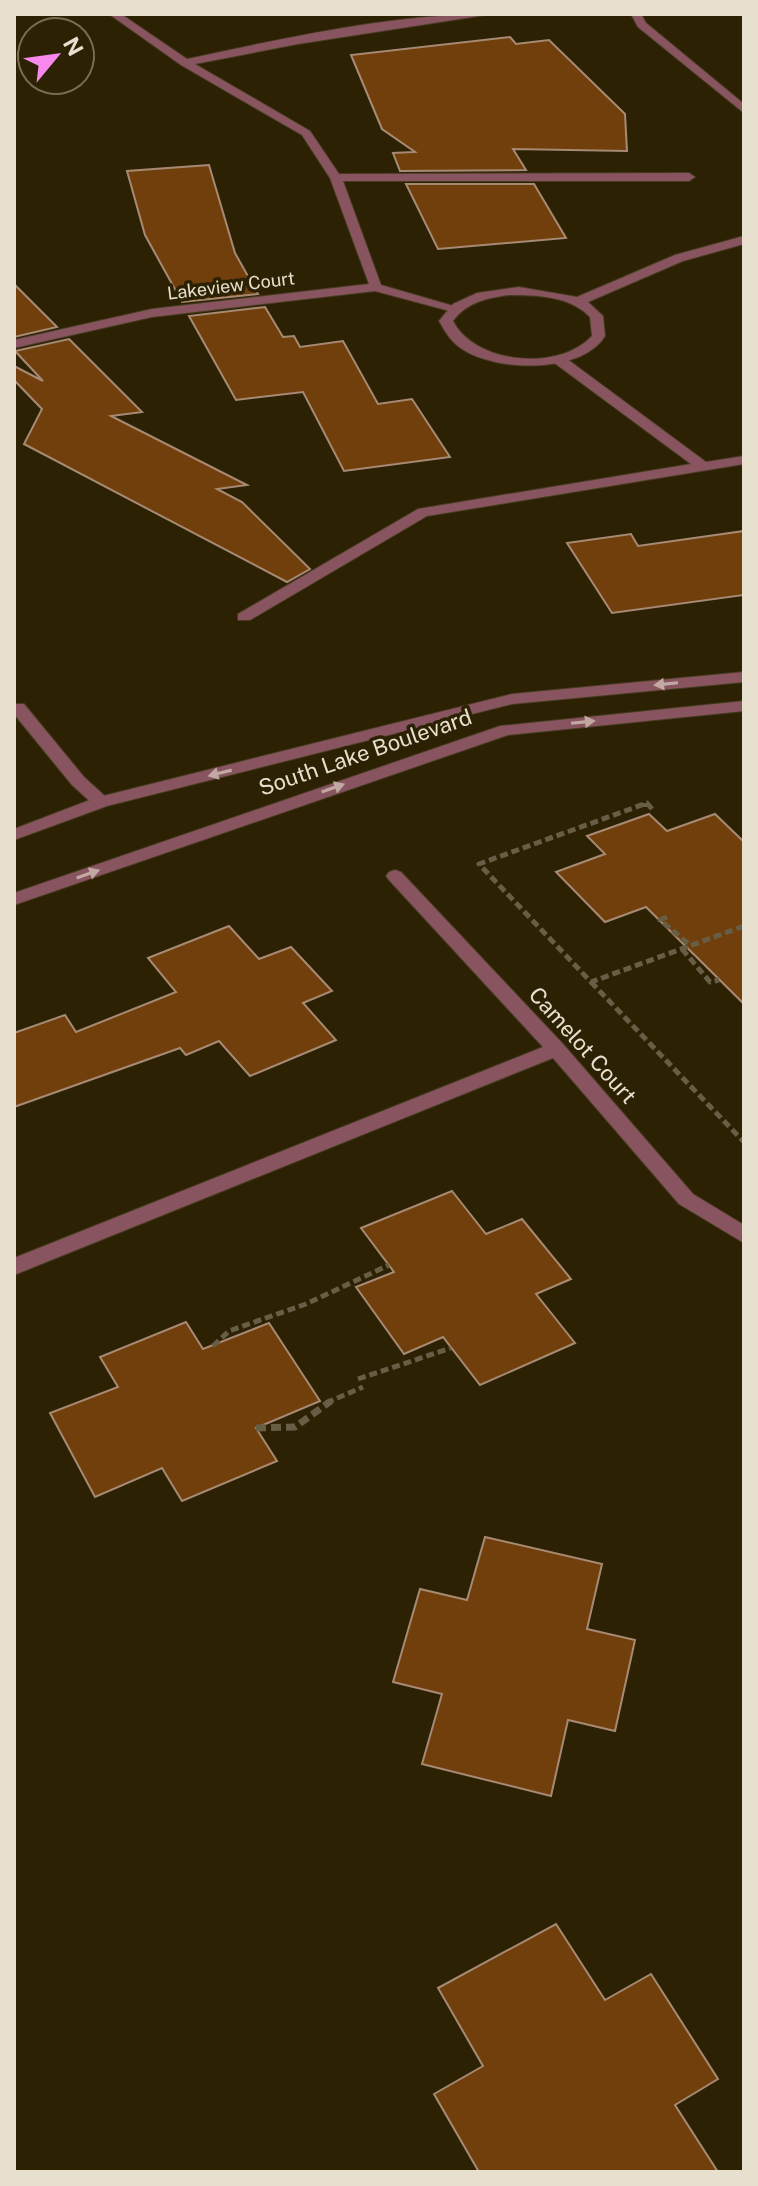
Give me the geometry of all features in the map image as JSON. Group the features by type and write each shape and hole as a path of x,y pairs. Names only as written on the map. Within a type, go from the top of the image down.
{"street":[{"path":"114,14 185,63 306,133 336,178 376,287"},
{"path":"185,63 363,28 487,14"},
{"path":"636,14 642,25 744,110"},
{"path":"336,178 689,177"},
{"path":"577,302 679,258 744,240"},
{"name":"Lakeview Court","path":"14,344 152,313 376,287 452,310"},
{"path":"509,291 534,291 577,302 592,311 600,322 600,333 593,344 558,359 531,361 479,354 460,345 448,334 446,321 452,310 466,301 509,291"},
{"path":"558,359 704,467"},
{"path":"244,617 423,512 744,460"},
{"name":"South Lake Boulevard","path":"14,835 101,802 512,699 744,677"},
{"name":"South Lake Boulevard","path":"14,899 506,730 744,706"},
{"path":"18,708 78,781 101,802"},
{"name":"Camelot Court","path":"395,876 556,1049 686,1199 744,1235"},
{"path":"14,1267 556,1049"}],"path":[{"path":"652,809 647,803 479,864 744,1142"},
{"path":"667,917 660,920 691,946"},
{"path":"591,982 744,926"},
{"path":"682,949 710,982 719,980"},
{"path":"213,1346 229,1331 306,1304 389,1265"},
{"path":"358,1379 451,1348"},
{"path":"256,1428 295,1427 323,1404 363,1387"}],"building":[{"path":"510,37 516,44 549,40 625,114 627,151 513,149 526,170 400,171 393,153 415,152 382,129 351,55"},
{"path":"209,165 235,253 258,294 182,302 145,235 127,171"},
{"path":"406,184 534,184 566,238 438,249"},
{"path":"14,284 57,327 14,337"},
{"path":"265,307 283,337 294,336 300,347 343,341 378,404 412,399 450,457 344,471 303,392 236,400 189,316"},
{"path":"69,339 142,412 111,416 247,485 217,489 242,502 310,569 287,582 24,444 42,409 14,380 14,366 43,381 15,351"},
{"path":"744,531 744,595 612,613 567,543 631,534 638,546"},
{"path":"649,814 667,831 715,814 744,842 744,1004 646,907 605,922 556,872 605,854 587,836"},
{"path":"229,926 259,959 291,947 332,991 303,1003 336,1040 250,1076 219,1041 186,1055 180,1048 14,1107 14,1033 65,1015 76,1032 176,992 148,958"},
{"path":"452,1191 486,1234 522,1219 571,1279 536,1294 575,1343 480,1385 443,1337 404,1354 356,1287 394,1272 361,1228"},
{"path":"186,1322 203,1349 269,1323 320,1401 256,1428 277,1461 182,1501 162,1468 95,1497 50,1413 118,1387 100,1357"},
{"path":"485,1537 602,1564 587,1629 635,1640 615,1731 568,1720 551,1796 422,1764 442,1694 393,1682 420,1589 467,1600"},
{"path":"556,1924 605,2000 651,1974 718,2079 675,2105 718,2172 479,2172 434,2094 483,2066 438,1988"}]}
